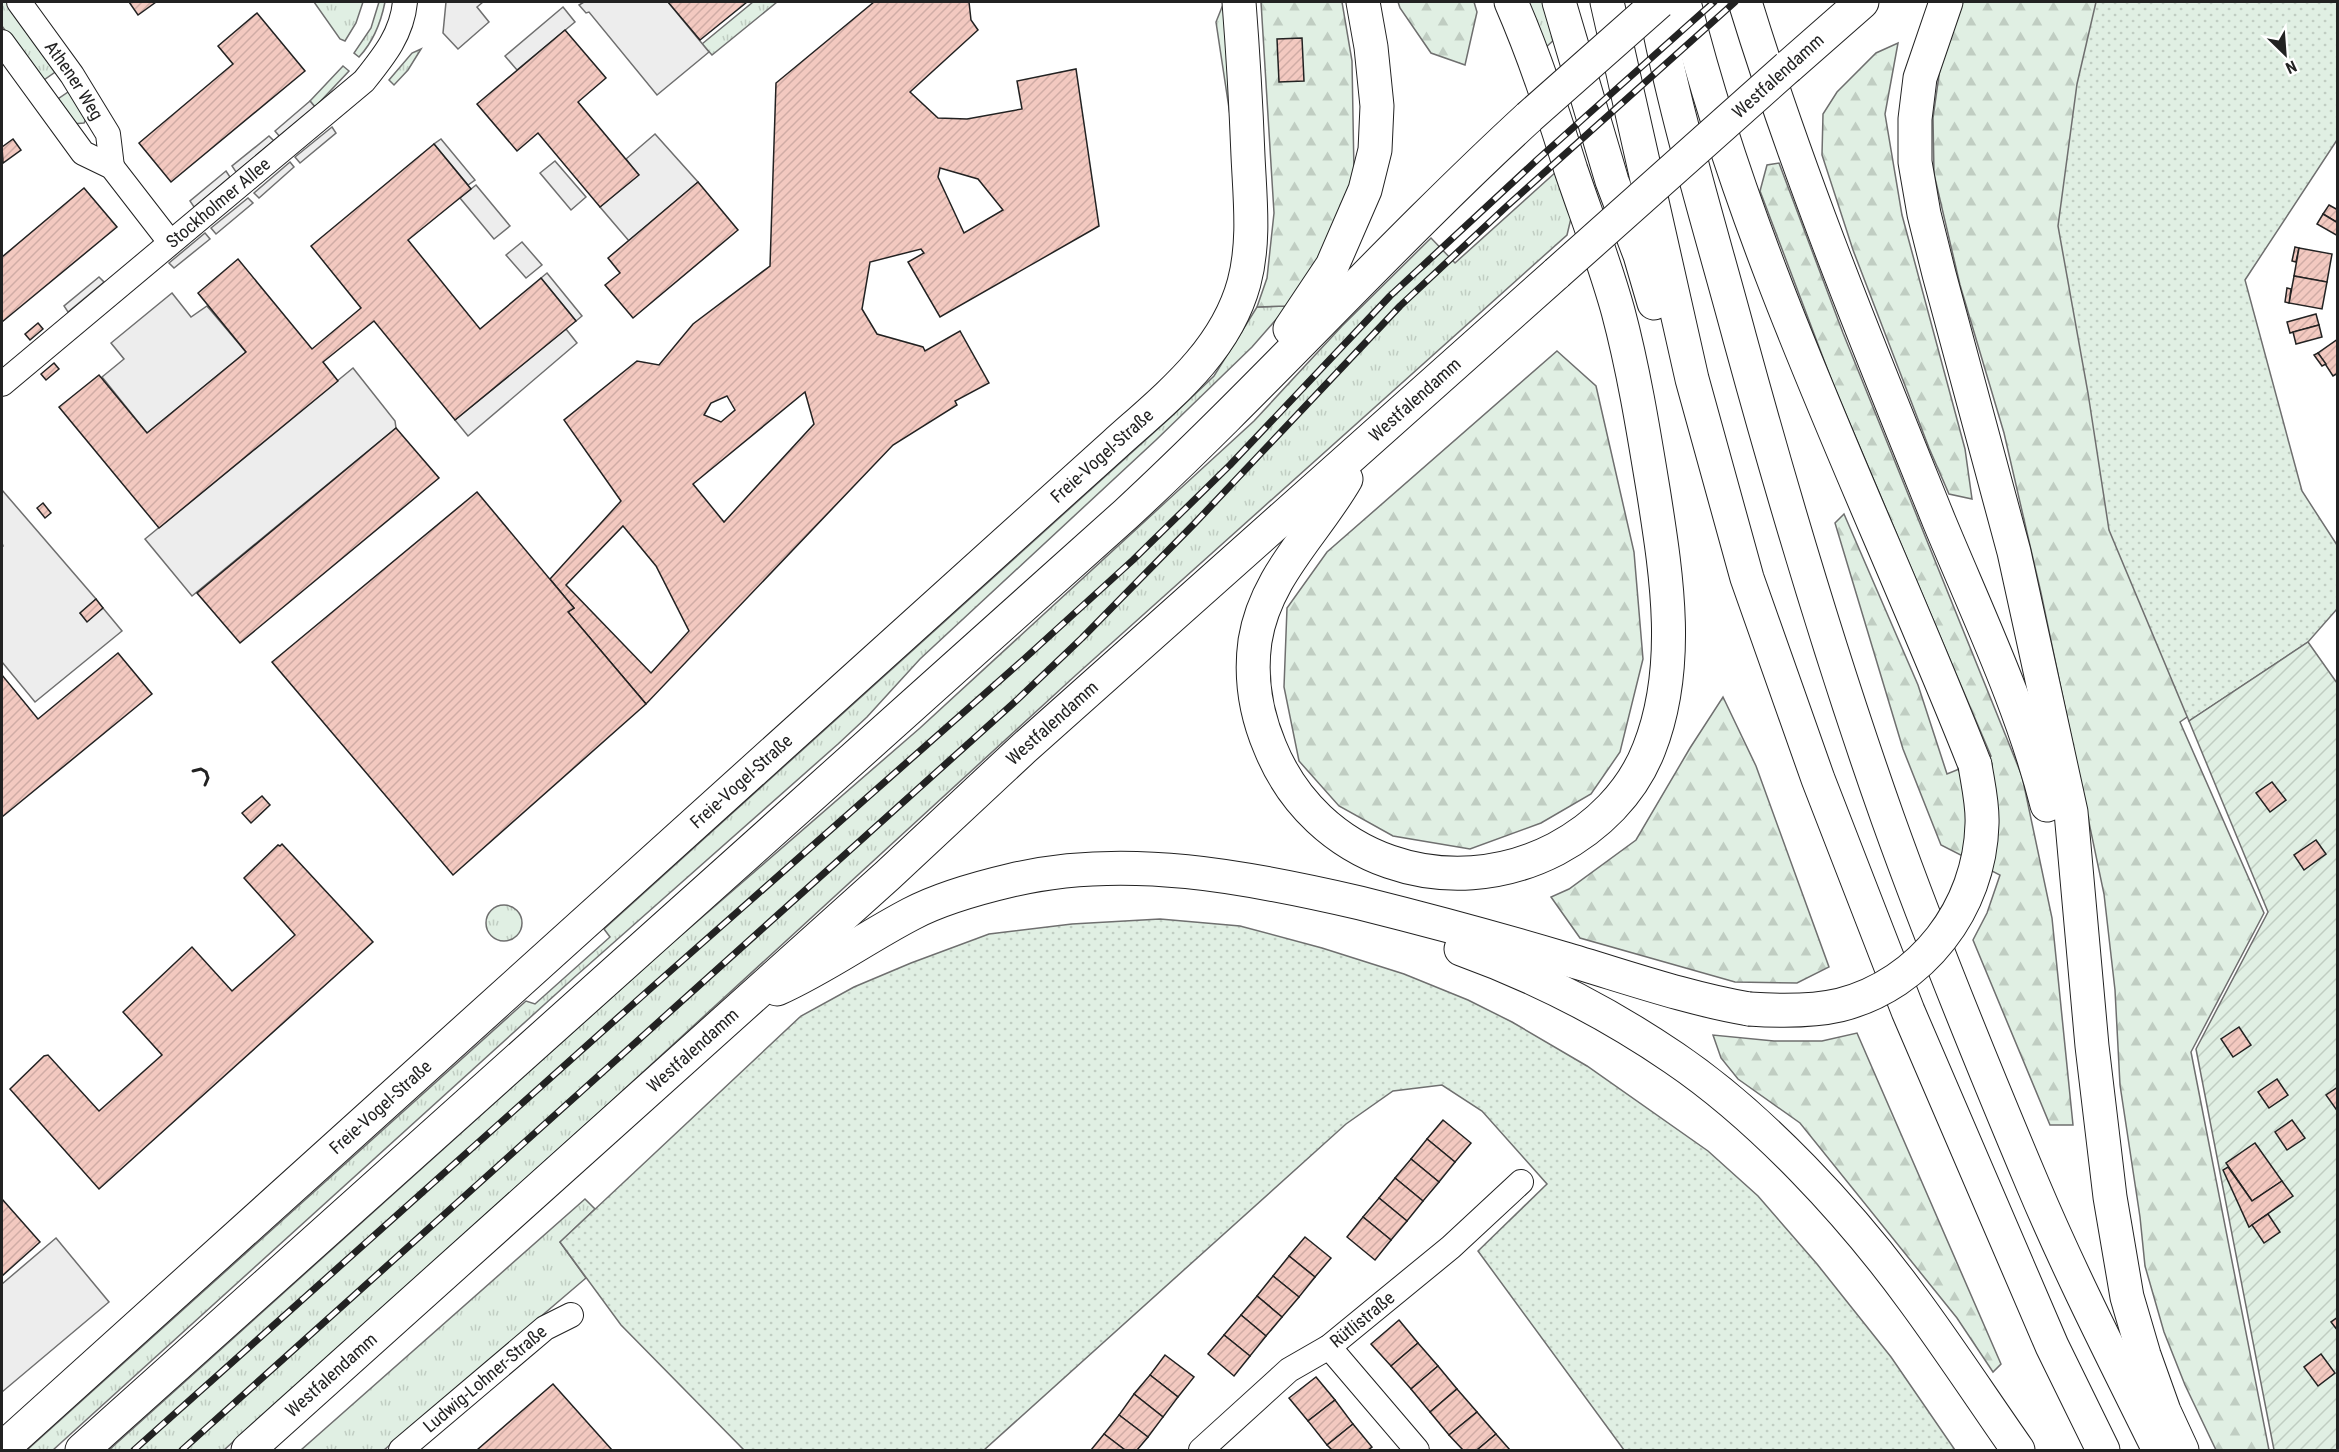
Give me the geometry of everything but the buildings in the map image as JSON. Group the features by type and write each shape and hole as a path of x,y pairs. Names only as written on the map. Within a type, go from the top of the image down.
{"main road":[{"name":"Freie-Vogel-Straße","path":"2,1449 1065,489 1203,361 1220,338 1234,312 1244,284 1250,250 1250,194 1239,2"},
{"path":"1257,389 1278,346 1332,266 1365,190 1375,150 1377,106 1371,47 1363,2"},
{"path":"1365,446 1337,495 1281,570 1266,603 1255,638 1252,676 1261,725 1277,765 1302,802 1330,830 1386,862 1427,872 1460,874 1494,871 1540,857 1577,838 1607,814 1630,785 1649,751 1662,710 1668,666 1668,609 1663,552 1644,433 1618,312 1532,50 1511,2"},
{"path":"1559,2 1612,181 1640,255 1665,339 1692,379"},
{"path":"1607,2 1692,379 1747,578 1822,790 1908,1011 2052,1346 2103,1450"},
{"path":"82,1450 1075,561 1257,389 1405,235 1511,134 1656,2"},
{"path":"1656,2 1664,56 1774,465 1827,638 1888,820 1963,1015 2034,1187 2088,1306 2159,1450"},
{"path":"743,1005 802,978 913,913 944,900 1013,880 1088,868 1182,872 1289,886 1453,926 1688,996 1749,1009 1782,1012 1840,1005 1882,988 1918,964 1952,925 1967,895 1978,864 1983,823 1975,765 1816,391 1759,239 1703,78 1684,2"},
{"path":"1745,2 1770,84 1847,291 1944,533 2017,704 2037,762 2079,916"},
{"name":"Westfalendamm","path":"248,1450 888,875 1023,749 1862,2"},
{"path":"1946,2 1920,78 1915,119 1916,162 1924,214 2014,552 2071,812 2092,1046 2117,1248 2127,1297 2164,1411 2182,1450"},
{"path":"1358,903 1440,941 1499,963 1568,995 1618,1022 1676,1059 1741,1110 1801,1167 1873,1248 1912,1298 2019,1450"}],"street":[{"name":"Athener Weg","path":"20,2 72,75 108,134 112,167"},
{"name":"Stockholmer Allee","path":"2,384 364,81 395,40 403,17 405,2"},
{"name":"Athener Weg","path":"2,42 83,153 112,167 170,242"},
{"name":"Rütlistraße","path":"1201,1450 1289,1370 1329,1347 1451,1246 1521,1182"},
{"name":"Ludwig-Lohner-Straße","path":"401,1450 545,1328 571,1315"},
{"path":"1329,1347 1417,1450"}],"green space":[{"path":"2,2 9,2 58,70 41,82 2,26"},
{"path":"314,2 363,2 356,23 345,41 340,39"},
{"path":"379,2 385,2 379,24 373,38 359,57 354,53 371,28"},
{"path":"753,2 777,2 712,55 702,44"},
{"path":"1224,2 1238,168 1216,22"},
{"path":"1261,2 1342,2 1352,61 1354,173 1334,242 1288,306 1257,307 1267,278 1274,213"},
{"path":"1398,2 1474,2 1477,12 1465,65 1431,53"},
{"path":"1525,2 1543,2 1556,38 1544,49"},
{"path":"1963,2 2109,2 2298,640 2180,722 2264,913 2191,1052 2269,1450 2216,1450 2185,1385 2164,1332 2145,1266 2120,1085 2115,990 2104,894 2041,593 2004,433 1960,285 1934,174 1933,118 1941,61"},
{"path":"2096,2 2337,2 2337,140 2245,280 2302,491 2337,545 2337,609 2308,642 2189,721 2109,530 2088,393 2058,226 2077,84"},
{"path":"1898,43 1885,114 1902,215 1965,449 1972,499 1949,494 1853,250 1822,155 1823,114 1837,92 1876,53"},
{"path":"421,49 408,70 394,85 389,80 412,53"},
{"path":"343,66 349,71 315,107 310,101"},
{"path":"71,90 87,117 84,123 72,124 55,101"},
{"path":"1779,163 1843,333 2022,776 2052,918 2073,1125 2050,1125 1973,940 1987,913 2000,875 1941,845 1903,749 1835,523 1844,514 1918,685 1947,774 1991,756 1833,384 1760,191 1767,165"},
{"path":"1557,171 1572,214 1567,235 1076,675 606,1106 224,1450 109,1450 670,945 920,728 1254,421 1342,326 1431,238 1455,263"},
{"path":"1288,306 1252,347 1156,440 920,659 867,717 838,744 577,975 53,1450 27,1450 526,1001 535,1004 610,937 604,929 1171,417 1214,376 1257,307"},
{"path":"1557,351 1596,386 1634,552 1643,659 1620,752 1591,794 1541,823 1470,849 1393,836 1339,806 1299,761 1284,687 1287,608 1327,552"},
{"path":"2308,642 2337,683 2337,1450 2274,1450 2196,1049 2268,912 2189,721"},
{"path":"1723,697 1756,766 1829,967 1797,983 1735,982 1580,938 1551,897 1569,889 1636,840"},
{"path":"504,905 517,910 522,923 517,936 504,941 491,936 486,923 491,910"},
{"path":"1160,919 1240,926 1322,948 1404,974 1468,1000 1512,1022 1587,1066 1708,1151 1758,1196 1817,1264 1891,1357 1955,1450 1624,1450 1478,1251 1547,1184 1482,1111 1442,1085 1393,1091 1346,1124 984,1450 744,1450 621,1325 560,1242 801,1016 854,987 989,934 1072,924"},
{"path":"1857,1033 2001,1364 1993,1372 1957,1318 1800,1123 1738,1079 1721,1058 1713,1035 1774,1041 1822,1041"},
{"path":"585,1199 595,1209 560,1242 586,1278 384,1450 301,1450"}],"shaded area":[{"path":"446,2 483,2 477,7 489,22 458,49 443,33"},
{"path":"584,2 668,2 709,52 657,95 589,12 586,13 579,5"},
{"path":"563,7 575,22 517,70 505,56"},
{"path":"310,101 315,107 280,137 275,131"},
{"path":"332,127 336,133 300,163 295,157"},
{"path":"655,134 698,182 629,241 600,207 638,175 626,159"},
{"path":"269,136 274,141 236,172 232,166"},
{"path":"441,139 475,180 468,185 434,144"},
{"path":"555,161 586,197 571,210 540,173"},
{"path":"290,162 294,167 259,198 254,193"},
{"path":"226,171 230,177 194,207 190,201"},
{"path":"476,185 510,226 494,239 460,198"},
{"path":"248,198 253,203 216,234 211,228"},
{"path":"205,233 210,239 174,268 169,263"},
{"path":"522,242 542,265 526,278 506,255"},
{"path":"547,273 582,316 576,321 541,278"},
{"path":"99,277 104,282 68,312 64,306"},
{"path":"172,293 191,317 207,306 246,352 147,433 102,377 124,359 111,343"},
{"path":"566,329 577,343 468,436 455,420"},
{"path":"353,368 395,421 396,428 192,596 145,539"},
{"path":"2,490 96,599 80,613 87,621 103,608 122,631 35,702 2,662"},
{"path":"56,1238 109,1302 2,1392 2,1284"}],"railway":[{"path":"134,1450 1133,560 1230,465 1390,296 1538,159 1714,2"},
{"path":"182,1450 1018,699 1082,638 1195,523 1400,306 1507,206 1735,2"}],"wall":[{"path":"193,771 201,769 206,772 208,778 205,785"}]}
